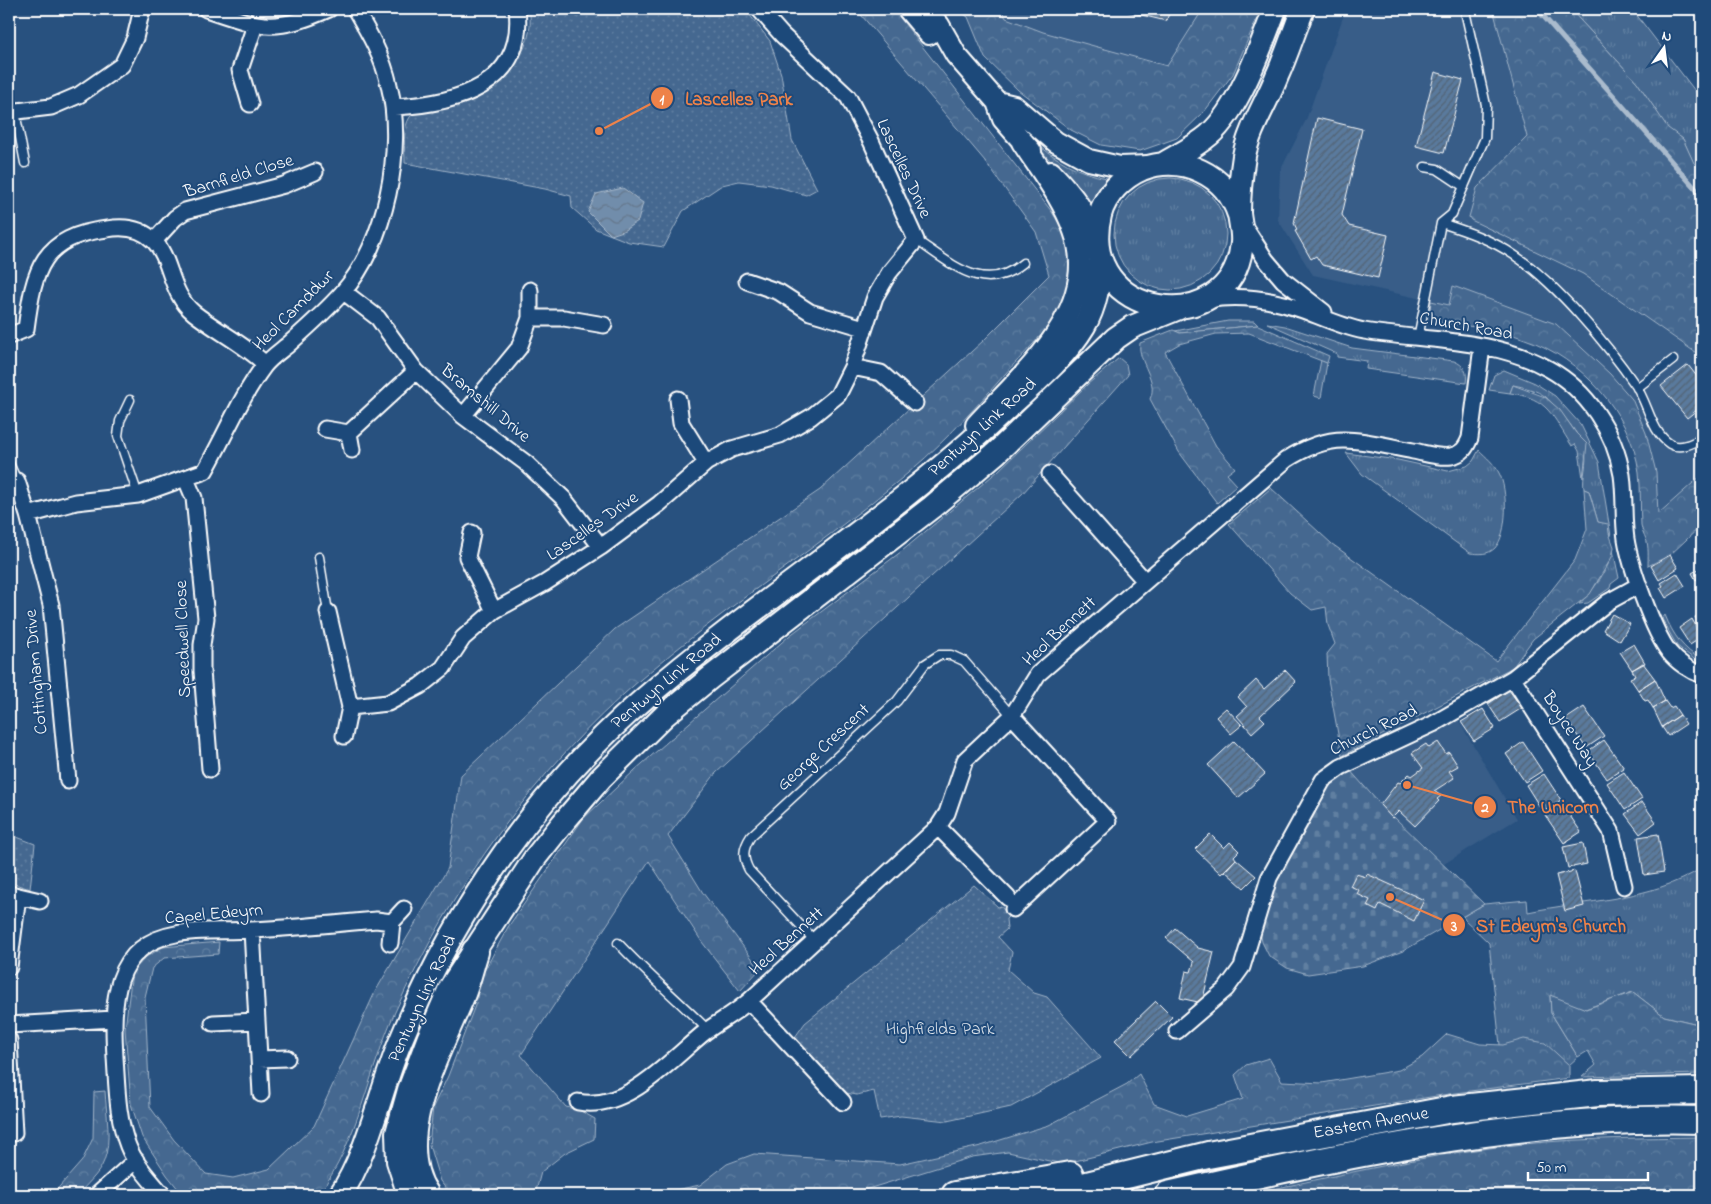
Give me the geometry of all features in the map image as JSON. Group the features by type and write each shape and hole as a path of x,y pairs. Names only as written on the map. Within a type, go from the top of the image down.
{"highway":[{"path":"426,1195 412,1158 412,1134 427,1078 461,995 475,952"},
{"name":"Eastern Avenue","path":"1046,1195 1208,1155 1390,1120 1526,1100 1598,1093 1702,1091"},
{"name":"Eastern Avenue","path":"1168,1195 1378,1151 1496,1132 1592,1122 1702,1120"},
{"path":"955,1195 1046,1179 1208,1155"},
{"path":"1183,1195 1216,1184"}],"main road":[{"name":"Pentwyn Link Road","path":"340,1195 355,1167 401,1040 437,964 491,874 558,786 594,746 644,699 719,637 926,480 967,446 1076,337 1084,327 1094,305 1099,251 1098,227 1108,198 1117,186 1129,176 1157,165 1200,142 1220,122 1250,68 1275,9"},
{"name":"Pentwyn Link Road","path":"409,1195 398,1161 397,1133 416,1068 450,988 535,858 602,778 648,731 710,678 932,507 996,453 1116,338 1132,327 1203,301 1215,293 1234,271 1242,243 1240,181 1247,144 1278,75 1303,9"},
{"name":"Pentwyn Link Road","path":"1157,165 1191,166 1204,172 1216,180 1231,196 1240,217"},
{"name":"Pentwyn Link Road","path":"1099,251 1107,273 1127,294 1153,306 1180,308"}],"street":[{"path":"12,112 50,107 79,95 122,65 135,38 142,9"},
{"path":"206,9 255,25 275,27 329,9"},
{"name":"Heol Camddwr","path":"186,479 205,472 237,410 265,364 323,314 344,292 364,260 382,219 393,161 394,107 389,84 375,44 355,9"},
{"path":"394,107 454,98 472,93 487,84 501,70 510,56 516,35 517,9"},
{"name":"Lascelles Drive","path":"350,707 388,702 420,686 444,668 463,638 494,611 545,583 601,547 659,504 706,463 732,449 780,435 811,417 838,395 852,367 875,296 888,273 916,240 848,97 782,35 759,9"},
{"path":"908,9 930,35 956,55"},
{"path":"925,9 939,25 956,55 996,102 1003,119 1082,206 1089,218 1099,251"},
{"path":"250,104 240,70 255,25"},
{"path":"996,102 1014,106 1056,142 1089,160 1120,167 1157,165"},
{"path":"926,480 1035,360 1066,318 1077,292 1080,267 1074,232 1062,205 1022,142"},
{"name":"Barnfield Close","path":"154,241 175,218 185,211 284,185 315,172"},
{"path":"1240,217 1266,260 1283,280 1340,325"},
{"path":"9,336 26,329 34,287 44,260 52,248 68,238 88,231 122,227 136,230 154,241 162,253 175,290 193,312 250,350 265,364"},
{"path":"747,281 779,292 810,312 864,328"},
{"path":"463,416 519,348 530,318 530,290"},
{"name":"Bramshill Drive","path":"344,292 378,318 416,371 463,416 526,463 564,499 601,547"},
{"name":"Church Road","path":"1203,301 1233,297 1270,301 1303,310 1340,325 1482,347 1523,357 1551,370 1577,390 1606,429 1619,460 1624,493 1626,541 1639,585 1668,651 1688,668 1702,675"},
{"path":"530,318 564,318 604,325"},
{"name":"Heol Bennett","path":"578,1102 588,1104 612,1101 635,1090 708,1030 733,1015 816,941 938,827 947,813 959,774 966,760 1012,716 1038,674 1268,474 1298,452 1322,443 1345,440 1434,456 1453,456 1461,452 1466,447 1470,438 1482,347"},
{"path":"852,367 881,373 915,404"},
{"path":"349,433 416,371"},
{"path":"678,398 681,423 706,463"},
{"path":"325,429 349,433"},
{"path":"349,433 352,450"},
{"path":"1050,474 1145,582"},
{"path":"28,515 76,502 138,495 186,479"},
{"name":"Speedwell Close","path":"186,479 194,498 206,618 202,645 202,671 210,769"},
{"name":"Cottingham Drive","path":"17,481 28,515 51,605 68,781"},
{"path":"472,533 466,557 494,611"},
{"name":"Church Road","path":"1177,1031 1226,989 1242,967 1269,878 1323,780 1341,767 1433,724 1513,678 1608,602 1639,585"},
{"path":"328,612 350,707 344,736"},
{"name":"Boyce Way","path":"1513,678 1611,831 1624,886"},
{"path":"938,827 1010,904 1108,821 1012,716"},
{"path":"9,967 14,895 40,901"},
{"path":"390,943 392,922 404,908"},
{"name":"Capel Edeyrn","path":"163,1195 136,1160 128,1146 121,1118 114,1019 118,983 124,968 144,945 160,937 178,933 252,930 376,920 392,922"},
{"path":"252,930 261,1094"},
{"path":"749,1001 843,1102"},
{"path":"9,1025 114,1019"},
{"path":"213,1023 256,1021"},
{"path":"9,1040 14,1133"},
{"path":"259,1059 287,1058"},
{"path":"97,1195 136,1160"}],"lane":[{"path":"1418,338 1441,223 1452,214 1485,138 1486,106 1465,11"},
{"path":"12,112 25,163"},
{"path":"1425,168 1437,170 1464,187"},
{"path":"1441,223 1472,233 1498,246 1529,266 1612,353 1637,388 1658,434 1671,444 1679,446 1692,444 1702,438"},
{"path":"916,240 967,273 984,278 999,278 1010,274 1023,263"},
{"path":"1637,388 1673,360"},
{"path":"130,400 120,421 118,436 138,495"},
{"path":"9,463 17,481"},
{"path":"319,557 328,612"},
{"name":"George Crescent","path":"816,941 749,870 744,860 744,852 751,836 897,701 925,664 939,655 951,654 964,661 1012,716"},
{"path":"618,943 644,971 674,995 708,1030"}],"shaded area":[{"path":"1001,9 1203,9 1167,66 1043,32 1006,18"},
{"path":"1346,9 1493,9 1527,137 1477,188 1548,258 1583,274 1702,357 1702,475 1658,515 1656,472 1646,433 1632,399 1556,324 1453,286 1449,305 1313,275 1278,220 1280,171 1306,120"},
{"path":"1456,716 1517,819 1444,864 1394,817 1392,818 1349,769"}],"green space":[{"path":"529,9 745,9 770,41 781,74 792,140 817,189 806,195 771,185 739,181 722,185 683,211 664,247 629,242 596,229 572,208 571,196 545,189 405,163 405,133 410,117 414,113 426,109 461,105 475,100 501,81 521,54 527,39 530,24"},
{"path":"856,9 893,9 1052,212 1065,235 1069,263 1065,293 1059,310 1034,343 967,417 925,458 865,508 703,628 641,679 566,751 532,791 470,875 418,965 395,1012 343,1153 332,1175 318,1195 183,1195 167,1175 142,1137 131,1104 125,1029 132,972 146,957 163,947 219,942 218,954 164,958 152,968 145,997 150,1107 174,1140 206,1174 233,1178 269,1169 314,1126 375,992 448,868 461,775 615,629 820,490 983,341 1049,275 1036,232 985,161"},
{"path":"957,9 1001,9 1006,18 1043,32 1167,66 1203,9 1261,9 1233,74 1204,112 1177,138 1140,151 1101,145 1071,130 1018,90 985,58 968,17"},
{"path":"1493,9 1570,9 1637,82 1668,128 1683,139 1694,163 1702,172 1702,357 1583,274 1471,220 1469,217 1477,188 1527,137"},
{"path":"1570,9 1632,9 1702,100 1702,172 1694,164 1683,139 1668,129 1637,82"},
{"path":"1032,140 1067,164 1086,173 1107,178 1091,207"},
{"path":"1170,178 1191,182 1210,194 1222,213 1226,234 1222,255 1210,274 1191,286 1170,290 1149,286 1130,274 1118,255 1114,234 1118,213 1130,194 1149,182"},
{"path":"1453,286 1556,324 1610,374 1632,399 1646,433 1656,472 1658,514 1702,475 1702,525 1670,555 1648,566 1648,545 1641,525 1639,472 1634,450 1626,429 1600,390 1584,374 1565,360 1546,348 1525,339 1492,330 1435,322 1430,311 1431,301 1449,305"},
{"path":"1228,321 1254,321 1258,325 1180,333 1175,331"},
{"path":"1267,323 1285,326 1352,348 1454,361 1464,369 1466,383 1366,369 1367,361 1337,357 1337,354"},
{"path":"1258,325 1329,356 1327,363 1249,333 1216,334 1179,344 1165,352 1216,446 1235,468 1227,474 1237,485 1217,503 1179,452 1150,399 1152,385 1140,350 1140,343 1173,330 1180,333"},
{"path":"1119,358 1126,364 1128,375 1022,494 716,773 668,836 703,893 760,969 740,991 702,942 649,861 521,1055 566,1107 579,1110 595,1119 594,1139 565,1153 541,1172 535,1195 451,1195 440,1181 429,1145 433,1107 448,1076 476,1003 481,977 508,927 583,819 635,770 789,636 902,551 998,471 1088,384"},
{"path":"1321,360 1327,363 1321,398 1314,396"},
{"path":"1504,370 1535,383 1555,396 1581,425 1599,462 1611,536 1603,525 1598,522 1589,491 1584,489 1586,455 1583,444 1568,422 1546,397 1539,392 1513,385 1510,393 1489,390 1494,375"},
{"path":"1513,385 1545,397 1560,410 1576,433 1587,444 1583,478 1579,451 1575,444 1572,446 1554,417 1541,404 1523,395 1510,393"},
{"path":"1479,450 1499,473 1505,500 1504,522 1499,541 1495,548 1480,554 1470,553 1362,474 1346,453 1398,460 1448,471 1467,466 1473,461"},
{"path":"1271,488 1332,544 1496,661 1575,560 1587,529 1584,489 1589,491 1598,522 1608,524 1614,547 1612,557 1590,594 1533,639 1513,667 1342,756 1328,679 1327,654 1335,644 1328,625 1326,607 1312,610 1290,593 1229,524"},
{"path":"1613,550 1619,578 1611,584 1610,588 1588,603 1579,604 1600,579"},
{"path":"1665,615 1679,641 1702,660 1702,665 1677,646 1662,619"},
{"path":"1349,769 1392,818 1394,817 1484,904 1403,951 1363,966 1308,974 1287,968 1269,956 1262,942 1259,926 1272,884 1328,784"},
{"path":"9,834 35,844 30,889 9,882"},
{"path":"1702,868 1702,1025 1664,1016 1633,992 1585,1009 1550,996 1551,1013 1578,1057 1569,1065 1560,1058 1500,1045 1489,943 1462,917 1484,904 1527,900 1528,912 1617,898 1661,887 1682,879"},
{"name":"Highfields Park","path":"974,885 998,907 1001,906 1008,917 1006,919 1007,929 998,937 1012,952 1008,970 1034,993 1047,997 1101,1058 1011,1107 947,1121 901,1116 880,1119 874,1091 857,1095 846,1093 795,1037 805,1023"},
{"path":"1633,992 1664,1016 1702,1025 1702,1074 1582,1077 1596,1065 1588,1051 1578,1057 1551,1013 1550,995 1586,1009"},
{"path":"1447,1034 1480,1044 1503,1045 1524,1039 1545,1043 1569,1065 1569,1078 1455,1093 1152,1142 1063,1164 1008,1152 972,1157 848,1195 651,1195 700,1185 727,1164 754,1154 900,1164 981,1146 1049,1125 1127,1084 1139,1074 1154,1104 1187,1116 1243,1099 1235,1075 1246,1065 1269,1058 1282,1081 1322,1083 1399,1070 1422,1057"},
{"path":"105,1091 108,1145 102,1166 78,1195 52,1195 82,1161 93,1138 94,1092"},
{"path":"1702,1137 1702,1189 1651,1195 1245,1195 1384,1166 1489,1148 1568,1141"}],"water":[{"path":"623,188 643,203 638,221 623,231 611,235 588,212 596,194"}],"building":[{"path":"1117,9 1171,9 1166,21"},
{"path":"1435,72 1463,80 1444,153 1416,146"},
{"path":"1317,118 1362,129 1342,215 1349,226 1388,235 1378,278 1322,265 1316,256 1311,259 1295,231 1297,230 1294,223"},
{"path":"1688,365 1702,383 1702,406 1687,418 1661,386"},
{"path":"1670,555 1678,568 1659,580 1651,566"},
{"path":"1702,567 1702,576 1696,580 1692,573"},
{"path":"1677,573 1685,586 1666,598 1660,588 1663,586 1661,583"},
{"path":"1702,613 1702,630 1695,617"},
{"path":"1612,614 1630,624 1620,641 1603,630"},
{"path":"1692,619 1702,637 1690,645 1679,628"},
{"path":"1634,644 1645,663 1632,670 1620,652"},
{"path":"1643,663 1655,679 1638,690 1630,678 1635,676 1632,670"},
{"path":"1285,670 1296,682 1260,716 1265,721 1252,733 1237,716 1247,707 1238,697 1256,680 1264,689"},
{"path":"1655,679 1665,701 1653,708 1648,700 1645,701 1638,690"},
{"path":"1509,690 1522,708 1500,722 1488,704"},
{"path":"1665,701 1670,708 1674,706 1680,715 1662,727 1653,708"},
{"path":"1584,707 1604,736 1586,748 1566,719"},
{"path":"1226,708 1242,725 1231,734 1216,717"},
{"path":"1483,709 1495,728 1474,741 1461,722"},
{"path":"1680,715 1686,724 1668,736 1662,727"},
{"path":"1604,740 1624,768 1607,779 1588,751"},
{"path":"1234,741 1265,774 1238,798 1208,765"},
{"path":"1438,742 1446,754 1449,752 1458,766 1449,771 1454,778 1434,791 1441,796 1437,799 1439,801 1415,826 1399,811 1392,818 1380,805 1398,782 1400,783 1409,774 1412,776 1423,768 1412,753 1426,744 1429,748"},
{"path":"1523,742 1542,771 1525,782 1506,754"},
{"path":"1624,772 1642,799 1625,810 1607,783"},
{"path":"1544,774 1561,800 1543,812 1526,785"},
{"path":"1642,802 1656,822 1640,834 1625,814"},
{"path":"1562,804 1581,832 1564,843 1545,815"},
{"path":"1210,834 1224,848 1230,842 1239,851 1234,856 1236,859 1221,874 1195,849"},
{"path":"1658,834 1664,872 1644,875 1638,837"},
{"path":"1583,843 1587,864 1568,868 1563,847"},
{"path":"1236,859 1256,876 1244,888 1225,871"},
{"path":"1575,871 1584,906 1565,911 1556,875"},
{"path":"1356,874 1366,877 1367,874 1424,900 1414,921 1380,904 1377,911 1367,906 1370,900 1357,894 1359,890 1350,886"},
{"path":"1175,928 1198,948 1214,952 1202,1003 1180,998 1186,971 1191,972 1194,962 1166,938"},
{"path":"1156,1001 1172,1017 1131,1056 1115,1040"}],"waterway":[{"path":"1537,9 1702,196"}],"place":[{"name":"Lascelles Park","path":"599,131"},
{"name":"The Unicorn","path":"1407,785"},
{"name":"St Edeyrn's Church","path":"1390,897"}]}
